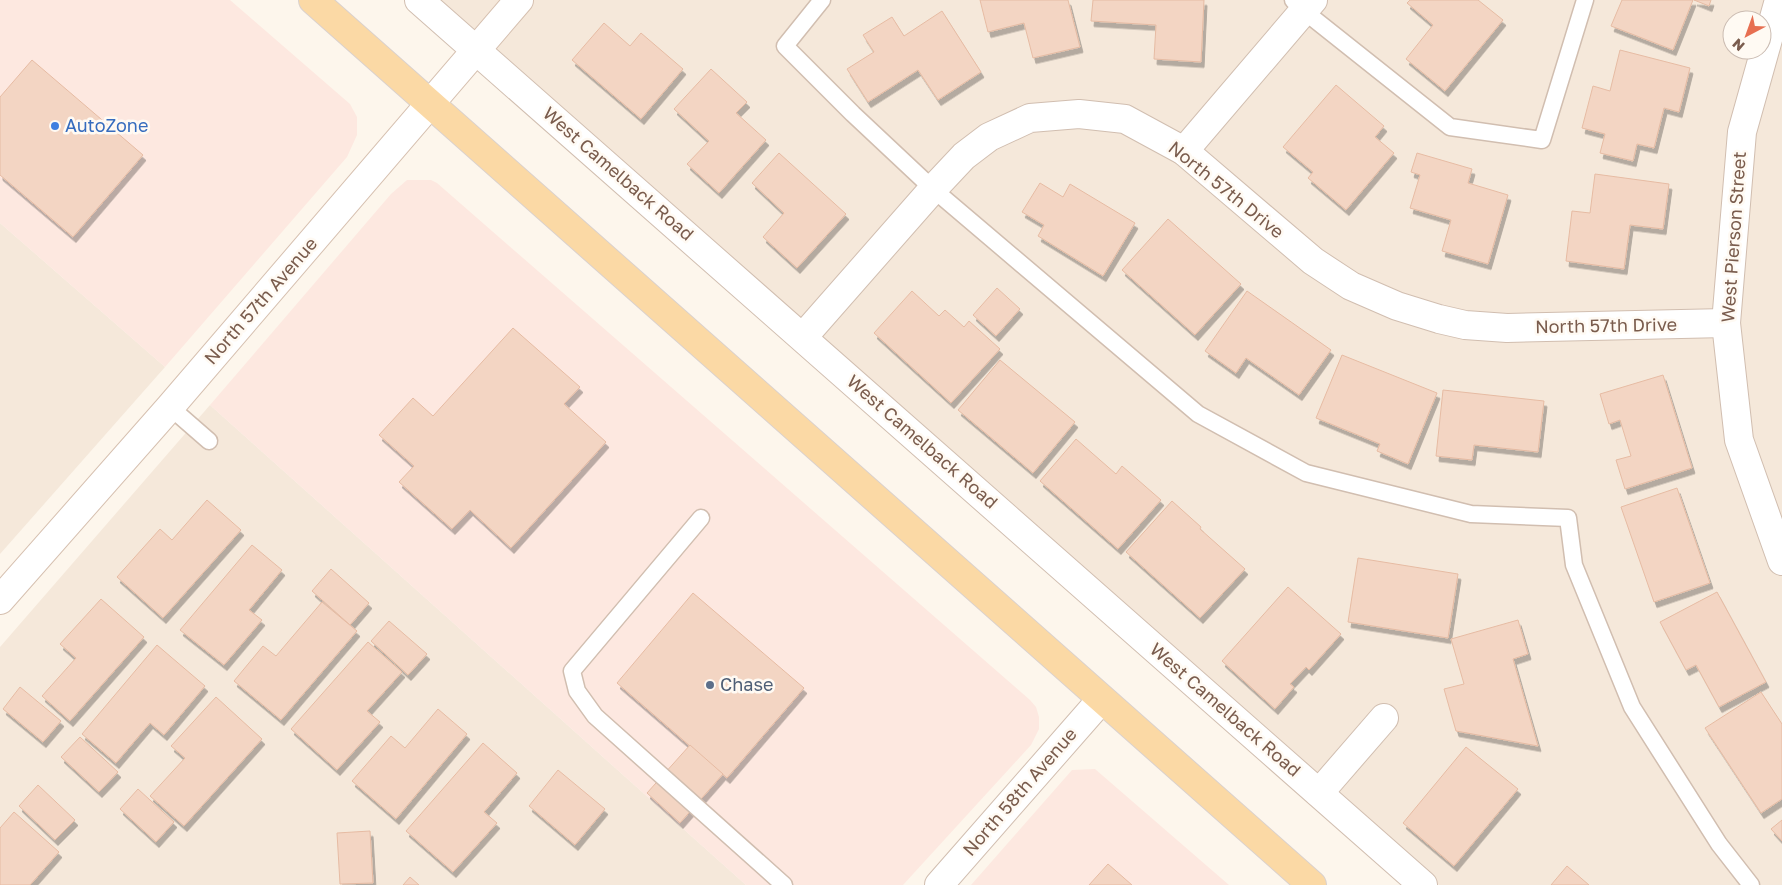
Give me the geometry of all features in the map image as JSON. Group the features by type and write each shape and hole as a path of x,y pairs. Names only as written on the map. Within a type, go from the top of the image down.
{"main road":[{"path":"313,0 1312,885"}],"street":[{"name":"West Camelback Road","path":"419,0 1424,885"},
{"name":"North 57th Avenue","path":"0,600 170,406 519,0"},
{"name":"West Pierson Street","path":"1779,0 1742,132 1726,322 1739,440 1782,561"},
{"path":"1184,152 1303,4"},
{"name":"North 57th Drive","path":"803,337 964,156 990,137 1030,118 1079,114 1125,119 1184,152 1313,261 1352,286 1397,306 1465,325 1507,328 1726,322"},
{"name":"North 58th Avenue","path":"939,885 1101,700"},
{"path":"1319,793 1384,718"}],"lane":[{"path":"822,0 784,46 933,189 1198,414 1306,473 1471,514 1568,518 1574,565 1632,707 1719,844 1751,885"},
{"path":"1303,4 1450,127 1542,140 1585,0"},
{"path":"170,406 209,441"},
{"path":"701,518 572,671 577,691 595,716 784,885"}],"shaded area":[{"path":"0,0 230,0 350,104 357,117 357,135 347,157 165,367 0,223"},
{"path":"436,0 1782,0 1782,885 1439,885"},
{"path":"407,180 431,180 437,183 1036,707 1039,717 1039,729 1031,745 903,885 746,885 210,405 391,194"},
{"path":"0,223 165,367 0,554"},
{"path":"210,405 746,885 0,885 0,647"},
{"path":"1095,769 1229,885 971,885 1072,770"}],"building":[{"path":"980,0 1068,0 1080,47 1033,58 1024,23 988,32"},
{"path":"1093,0 1204,0 1201,62 1154,59 1156,25 1091,21"},
{"path":"1410,0 1478,0 1503,20 1445,91 1406,59 1433,25 1407,3"},
{"path":"1622,0 1693,0 1673,50 1611,26"},
{"path":"1694,0 1711,0 1709,6"},
{"path":"942,11 981,72 938,100 918,70 868,102 847,69 874,52 863,35 892,17 904,36"},
{"path":"604,23 630,46 641,33 683,69 641,119 572,60"},
{"path":"1620,50 1690,68 1679,112 1664,108 1654,148 1637,144 1633,161 1600,153 1605,134 1582,128 1593,86 1610,91"},
{"name":"AutoZone","path":"32,60 143,155 73,237 0,175 0,97"},
{"path":"711,69 747,102 736,113 766,140 719,193 687,164 709,141 674,109"},
{"path":"1336,85 1384,126 1375,137 1394,153 1346,210 1308,178 1313,172 1283,147"},
{"path":"779,153 846,214 797,268 763,237 784,213 752,183"},
{"path":"1417,153 1472,169 1468,183 1508,195 1488,264 1442,251 1451,220 1410,208 1420,175 1411,172"},
{"path":"1595,174 1669,184 1663,229 1630,225 1624,269 1566,261 1572,211 1590,213"},
{"path":"1040,183 1063,197 1070,184 1135,223 1103,276 1038,236 1044,225 1022,212"},
{"path":"1168,219 1241,284 1195,335 1122,270"},
{"path":"997,288 1020,309 996,336 973,315"},
{"path":"912,291 939,316 945,310 964,327 969,321 1000,349 951,403 874,333"},
{"path":"1247,291 1331,350 1299,395 1246,358 1236,373 1205,351"},
{"path":"513,328 580,387 564,404 606,442 511,548 470,510 452,529 399,482 414,466 379,435 413,398 433,416"},
{"path":"1342,355 1437,393 1408,464 1377,451 1380,444 1316,418"},
{"path":"1000,360 1075,422 1033,473 958,410"},
{"path":"1663,375 1692,468 1625,489 1616,460 1631,456 1620,420 1609,424 1600,394"},
{"path":"1443,390 1544,401 1538,452 1474,445 1472,460 1436,456"},
{"path":"1076,439 1116,474 1122,466 1161,500 1118,549 1040,481"},
{"path":"1677,488 1710,583 1654,602 1621,507"},
{"path":"207,500 241,530 163,618 117,577 160,529 172,540"},
{"path":"1172,501 1245,569 1200,618 1126,552"},
{"path":"252,545 282,570 249,610 262,620 224,665 180,630"},
{"path":"1358,558 1458,574 1448,638 1348,622"},
{"path":"331,569 369,603 350,625 312,591"},
{"path":"1288,587 1341,634 1309,670 1306,667 1290,684 1294,687 1275,709 1222,661"},
{"path":"1717,592 1766,682 1719,707 1696,665 1686,670 1660,622"},
{"name":"Chase","path":"693,593 804,688 727,778 617,683"},
{"path":"101,599 144,637 70,721 42,696 76,658 60,644"},
{"path":"322,602 357,631 281,720 234,681 263,646 276,656"},
{"path":"1518,620 1528,654 1513,659 1538,746 1456,731 1444,689 1464,684 1451,639"},
{"path":"389,621 427,654 408,675 371,641"},
{"path":"368,642 402,672 367,711 380,722 337,770 291,729"},
{"path":"157,645 205,686 164,735 150,723 116,763 82,734"},
{"path":"20,687 61,721 43,742 3,709"},
{"path":"1761,692 1782,724 1782,799 1761,813 1705,728"},
{"path":"216,697 262,739 184,826 150,796 185,758 171,746"},
{"path":"438,709 467,734 396,819 352,781 391,736 405,748"},
{"path":"80,737 118,772 99,792 61,757"},
{"path":"483,743 517,773 484,812 497,823 453,872 406,831"},
{"path":"690,745 723,774 680,823 647,793"},
{"path":"1466,747 1518,789 1454,866 1403,823"},
{"path":"558,770 605,809 575,845 529,806"},
{"path":"38,785 75,820 55,840 19,806"},
{"path":"138,789 174,822 156,842 120,809"},
{"path":"14,812 59,852 30,885 0,885 0,828"},
{"path":"1782,820 1782,841 1771,829"},
{"path":"370,831 373,883 340,884 337,833"},
{"path":"1108,864 1132,885 1089,885"},
{"path":"1567,866 1589,885 1551,885"},
{"path":"410,877 419,885 403,885"}],"place":[{"name":"AutoZone","path":"55,126"},
{"name":"Chase","path":"710,685"}]}
